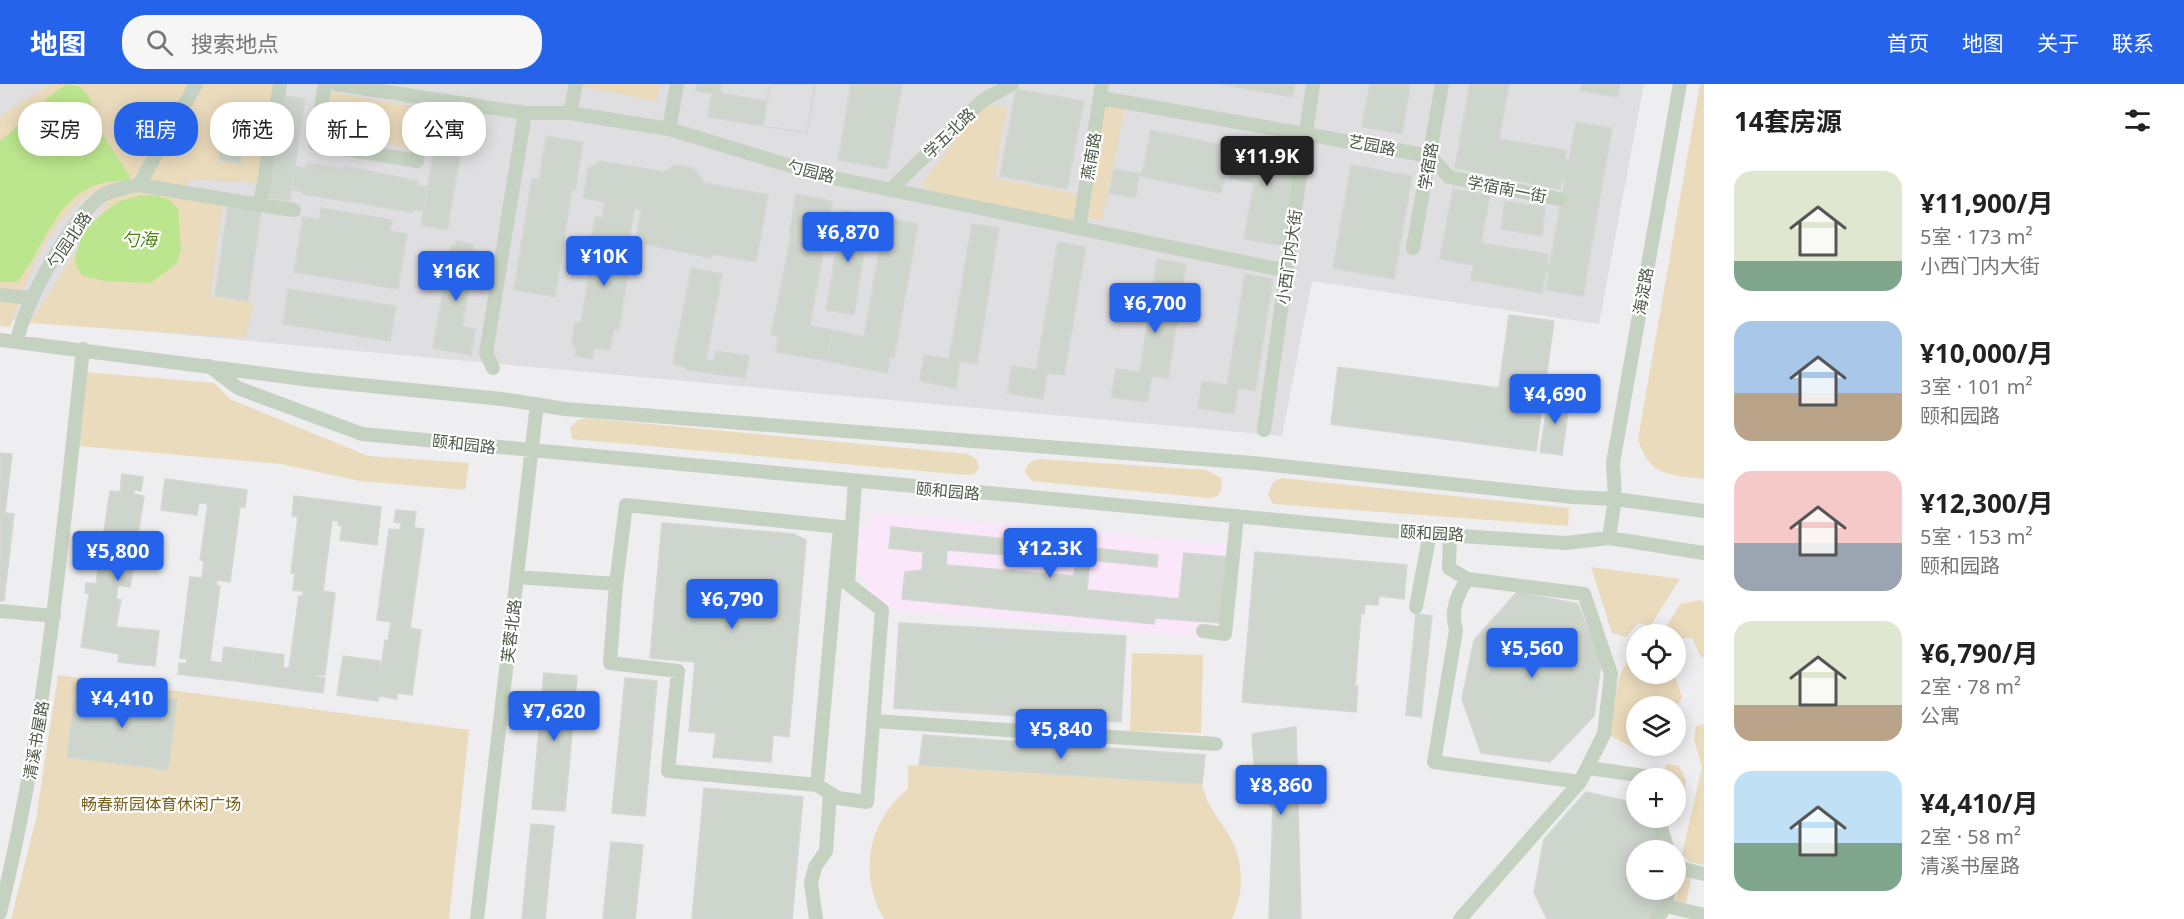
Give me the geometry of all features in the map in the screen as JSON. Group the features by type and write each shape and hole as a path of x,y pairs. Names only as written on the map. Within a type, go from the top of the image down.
{"street":[{"path":"196,84 139,185 294,210"},
{"path":"260,205 280,84"},
{"path":"325,84 315,144 417,162 428,99"},
{"name":"勺园路","path":"335,84 525,113 570,112 669,129 786,165 1287,271"},
{"path":"570,112 576,84"},
{"path":"669,129 677,84"},
{"name":"学五北路","path":"891,189 982,101 1012,84"},
{"name":"小西门内大街","path":"1264,430 1313,84"},
{"name":"学宿路","path":"1413,248 1442,84"},
{"name":"海淀路","path":"1609,538 1615,498 1613,463 1680,84"},
{"name":"艺园路","path":"1101,91 1430,156"},
{"name":"燕南路","path":"1079,228 1101,91"},
{"path":"493,368 486,353 525,113"},
{"name":"学宿南一街","path":"1430,156 1449,177 1559,199"},
{"name":"勺园北路","path":"18,335 32,298 88,209 103,195 139,185"},
{"path":"0,294 32,298"},
{"name":"颐和园路","path":"0,340 18,335 83,349 311,380 565,409 1253,464 1573,497 1615,498 1704,511"},
{"name":"清溪书屋路","path":"0,913 22,823 44,693 83,349"},
{"name":"颐和园路","path":"207,365 238,388 362,434 855,482 1430,533 1566,543 1609,538 1704,553"},
{"name":"芙蓉北路","path":"477,919 537,405"},
{"path":"817,785 845,528 855,482"},
{"path":"626,505 845,528 848,584 882,610 867,802 838,798 817,785 668,771 678,671 610,663 616,584 626,505"},
{"path":"1203,631 1225,634 1237,516"},
{"path":"1416,607 1430,533"},
{"path":"1450,534 1449,568 1467,579 1584,594 1611,674 1604,734 1589,768 1580,782 1460,919"},
{"path":"517,577 616,584"},
{"path":"1467,579 1456,597 1453,618 1456,630 1434,762 1580,782"},
{"path":"0,611 54,616"},
{"path":"875,721 1216,744"},
{"path":"1589,768 1626,773"},
{"path":"816,919 811,883 814,867 826,851 830,793"},
{"path":"1686,870 1704,874"},
{"path":"1657,919 1666,906 1667,900"},
{"path":"1666,906 1704,915"}],"shaded area":[{"path":"0,84 1644,84 1599,324 1312,281 1282,436 0,318"},
{"path":"873,512 1242,546 1230,640 892,610 872,593 854,568 856,525 870,525"}],"green space":[{"path":"50,84 191,84 181,102 114,102 114,156 149,156 134,182 109,185 92,193 66,215 36,262 22,292 10,327 0,326 0,116 18,104 18,156 102,156 102,102 22,102"},
{"path":"203,84 274,84 271,102 210,102 210,156 263,156 259,183 189,179 184,197 223,202 210,297 254,303 245,338 30,323 109,199 145,188 163,156 198,156 198,102 193,102"},
{"path":"581,84 660,84 657,101 580,86"},
{"path":"1700,84 1704,84 1704,479 1662,472 1648,461 1638,439"},
{"path":"331,92 388,102 330,102"},
{"path":"390,102 402,105 402,147 390,144"},
{"path":"983,104 1007,107 994,178 1077,194 1073,220 935,193 921,184"},
{"path":"1105,104 1125,108 1102,221 1085,217"},
{"path":"85,372 214,383 230,399 368,456 469,463 465,490 360,481 281,464 78,446"},
{"path":"586,418 968,454 977,460 979,468 974,474 965,475 572,439 570,427 578,420"},
{"path":"1039,459 1206,470 1221,478 1222,488 1218,496 1208,498 1032,481 1025,472 1030,463"},
{"path":"1282,478 1569,508 1568,526 1273,504 1268,495 1273,482"},
{"path":"1591,567 1680,579 1651,624 1626,624 1626,637 1612,633"},
{"path":"1701,600 1704,604 1704,657 1701,658 1692,638 1686,638 1686,624 1668,624 1680,604"},
{"path":"1132,653 1203,655 1201,733 1130,731"},
{"path":"1626,664 1626,684 1677,684 1682,696 1626,696 1626,744 1609,735 1619,677"},
{"name":"畅春新园体育休闲广场","path":"58,675 469,730 449,919 11,919 36,819"},
{"path":"1704,724 1704,865 1690,862 1686,858 1685,840 1702,767 1694,739 1696,726"},
{"path":"1667,764 1680,768 1665,768"},
{"path":"908,765 1202,784 1208,801 1230,837 1239,860 1241,883 1232,919 884,919 871,885 871,850 884,816 894,802 908,789"},
{"path":"1686,876 1691,877 1686,905 1675,903 1676,900 1686,900"}],"water":[{"path":"67,84 81,87 91,102 44,102"},
{"path":"17,127 18,156 102,156 102,134 114,152 114,156 117,156 130,176 130,181 106,182 88,188 73,199 60,213 17,282 0,282 0,141"},
{"name":"勺海","path":"142,195 158,196 170,200 178,209 181,249 177,263 151,283 104,281 83,276 76,267 75,257 80,241 89,225 117,202"}],"building":[{"path":"697,84 721,84 720,93 767,101 770,84 815,84 807,133 708,117 712,93 696,91"},
{"path":"770,84 815,84 807,133 763,126"},
{"path":"851,84 902,84 887,169 838,160"},
{"path":"1221,84 1295,84 1292,97"},
{"path":"1370,84 1410,84 1402,134 1362,127"},
{"path":"1470,84 1509,84 1499,139 1566,150 1565,159 1569,160 1576,122 1612,128 1583,296 1546,290 1549,272 1546,272 1542,293 1471,280 1473,265 1440,259 1453,189 1490,195 1481,243 1548,254 1547,263 1550,263 1565,180 1562,179 1560,189 1455,168"},
{"path":"1582,84 1620,84 1618,97 1581,91"},
{"path":"1016,89 1084,101 1067,189 1000,176"},
{"path":"279,95 305,99 290,201 264,198 270,156 294,156 294,102 278,102"},
{"path":"1151,130 1231,147 1221,193 1139,176 1135,198 1109,193 1114,169 1142,174"},
{"path":"546,136 583,142 575,190 572,189 555,297 514,290 532,178 539,180"},
{"path":"1236,138 1301,149 1284,246 1244,239 1254,183 1229,178"},
{"path":"220,156 241,156 240,163 219,160"},
{"path":"433,156 460,156 447,230 421,225"},
{"path":"600,161 664,172 675,165 693,168 705,183 768,195 756,262 712,254 711,258 636,242 641,210 634,208 632,223 602,219 605,202 583,198 588,169"},
{"path":"307,163 344,169 344,166 418,181 417,185 428,187 424,211 413,209 412,212 301,194 302,191 291,190 295,166 306,168"},
{"path":"1351,165 1412,176 1394,279 1333,268"},
{"path":"796,194 832,201 810,326 833,330 827,361 776,352 778,336 771,335 791,236 789,235"},
{"path":"1505,201 1545,207 1542,236 1501,229"},
{"path":"228,207 261,212 248,301 215,296"},
{"path":"321,208 392,220 390,231 407,234 398,289 294,272 303,217 319,220"},
{"path":"843,211 870,215 854,315 826,310"},
{"path":"595,217 632,223 626,256 630,257 619,330 614,329 610,350 594,348 592,359 575,356 576,348 572,343 575,322 581,323 591,262 588,261"},
{"path":"885,218 918,224 894,358 890,357 887,373 827,361 833,330 864,337"},
{"path":"972,224 999,228 977,364 960,361 956,388 920,381 924,355 949,359"},
{"path":"456,241 473,244 472,250 476,250 462,327 475,329 471,355 433,348 451,246 455,246"},
{"path":"1058,242 1086,247 1064,375 1047,373 1043,399 1007,393 1012,366 1036,370"},
{"path":"1157,259 1186,264 1168,378 1152,376 1147,402 1111,397 1116,369 1140,372"},
{"path":"691,268 722,274 706,359 714,361 716,351 749,356 745,378 685,370 686,367 673,364"},
{"path":"1245,274 1273,279 1255,391 1238,388 1234,414 1198,408 1202,381 1227,385"},
{"path":"288,289 396,306 390,341 283,324"},
{"path":"1509,315 1554,321 1536,451 1331,424 1338,367 1499,388"},
{"path":"1549,394 1570,397 1562,455 1540,452"},
{"path":"0,453 12,454 5,513 14,514 4,601 0,601"},
{"path":"122,474 143,477 141,491 134,490 133,494 144,496 130,587 118,585 116,599 121,600 116,627 159,631 155,666 118,662 119,654 81,647 89,594 85,593 86,583 96,584 110,491 120,492"},
{"path":"165,479 247,490 245,507 240,507 230,582 217,580 216,586 220,586 210,661 222,663 224,647 254,651 251,683 178,674 179,663 186,664 187,659 180,658 190,577 202,578 204,561 200,560 208,504 199,503 197,515 161,510"},
{"path":"294,496 381,507 377,545 340,540 342,526 338,525 339,521 332,520 323,591 335,593 325,675 317,675 317,677 325,678 323,693 251,683 254,651 284,655 283,668 289,668 299,596 303,596 303,591 293,590 295,573 291,573 298,517 292,516"},
{"path":"396,510 416,512 414,528 424,529 410,628 421,630 412,695 397,693 397,699 379,696 378,701 337,695 343,656 380,661 380,677 385,640 388,641 391,622 377,620 389,529 400,530 401,523 394,522"},
{"path":"662,523 794,534 806,540 789,737 773,735 771,762 713,757 716,733 689,731 695,662 650,658"},
{"path":"891,527 1158,555 1157,567 1090,560 1087,590 1179,599 1184,553 1228,557 1221,623 1155,618 1154,624 902,599 905,572 922,570 923,552 889,548","holes":["947,550 1078,561 1073,576 946,565"]},
{"path":"1255,552 1407,565 1404,599 1379,596 1378,605 1365,604 1364,614 1361,613 1355,686 1358,686 1356,712 1242,702"},
{"path":"1517,592 1578,604 1601,664 1594,716 1550,762 1481,753 1462,699 1474,640"},
{"path":"1416,614 1432,616 1421,717 1406,715"},
{"path":"899,623 1126,636 1121,722 894,708"},
{"path":"544,673 577,676 565,811 532,809"},
{"path":"625,678 657,681 645,816 612,813"},
{"path":"76,688 177,700 168,770 67,757"},
{"path":"1296,727 1301,919 1269,919 1273,808 1256,792 1252,734"},
{"path":"923,735 1205,755 1202,784 919,765"},
{"path":"704,788 803,797 792,919 692,919"},
{"path":"1586,792 1626,801 1626,828 1655,828 1658,840 1626,840 1626,900 1659,900 1657,916 1653,919 1547,919 1534,893 1544,839"},
{"path":"531,824 554,826 545,919 522,919"},
{"path":"611,842 643,845 635,919 603,919"}]}
